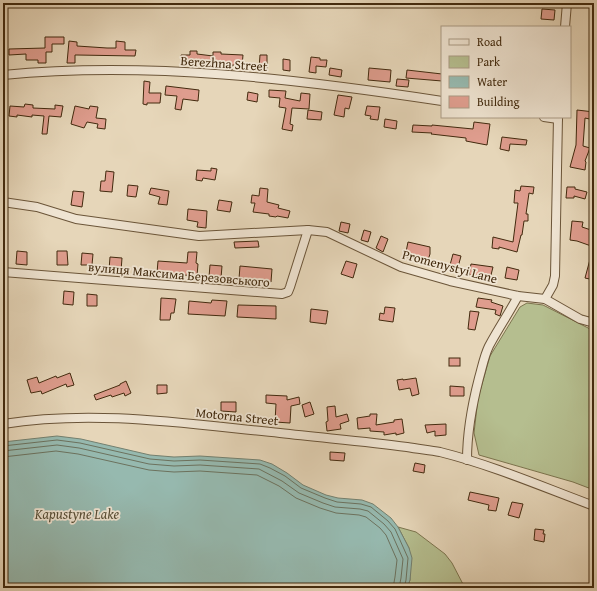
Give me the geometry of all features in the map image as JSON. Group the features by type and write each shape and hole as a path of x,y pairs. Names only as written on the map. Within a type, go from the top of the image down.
{"street":[{"path":"565,26 567,3"},
{"name":"Berezhna Street","path":"3,75 73,70 180,72 287,80 441,101"},
{"path":"545,299 553,285 555,276 558,118"},
{"name":"Promenystyi Lane","path":"3,202 37,207 76,219 199,236 308,230 327,232 401,267 450,281 518,296 545,299 580,319 594,323"},
{"name":"вулиця Максима Березовського","path":"3,272 282,294 288,292 308,230"},
{"path":"466,460 467,438 473,401 482,365 489,347 518,296"},
{"name":"Motorna Street","path":"3,424 30,419 123,418 197,424 387,444 438,452 466,460 594,506"}],"green space":[{"path":"527,303 543,305 594,331 594,490 573,482 479,455 474,433 478,398 490,356 520,307"},
{"path":"398,527 416,532 445,554 452,563 465,588 407,588 410,580 409,548"}],"water":[{"name":"Kapustyne Lake","path":"57,436 81,439 150,455 174,457 200,456 260,460 272,464 303,485 326,495 338,498 362,500 373,504 391,518 398,527 409,548 412,558 410,580 407,588 3,588 3,442"}],"building":[{"path":"542,9 555,10 554,20 541,19"},
{"path":"45,37 64,37 64,44 52,44 52,52 46,52 46,63 38,63 38,60 26,60 26,54 9,55 9,49 45,48"},
{"path":"69,41 77,42 77,46 107,48 116,48 116,41 125,42 125,50 136,50 135,56 75,55 75,63 67,63"},
{"path":"190,51 197,51 197,54 213,56 213,52 243,55 242,66 232,65 232,70 225,69 225,64 209,63 208,65 202,63 181,62 181,55 190,55"},
{"path":"260,55 267,55 267,69 259,69"},
{"path":"311,57 320,58 320,60 327,60 326,67 316,66 316,73 309,72"},
{"path":"283,59 290,60 290,71 283,70"},
{"path":"330,68 342,70 341,77 329,75"},
{"path":"369,68 391,70 390,82 368,80"},
{"path":"407,70 441,74 441,81 406,78"},
{"path":"397,79 409,80 408,87 396,86"},
{"path":"144,81 150,82 149,93 161,93 160,103 147,103 147,105 143,104"},
{"path":"166,86 199,90 198,101 183,99 181,110 175,109 177,96 165,95"},
{"path":"269,90 286,91 285,98 300,101 301,93 310,94 309,109 292,108 290,124 293,125 292,131 282,129 286,108 279,107 280,98 269,97"},
{"path":"248,92 258,94 257,102 247,100"},
{"path":"338,95 352,97 349,109 345,108 344,117 334,115"},
{"path":"25,104 33,105 33,108 55,109 55,105 63,106 61,117 49,116 47,134 42,134 44,116 9,116 10,106 24,107"},
{"path":"75,106 89,109 90,106 98,107 96,118 106,119 105,129 97,128 98,124 87,122 84,128 71,124"},
{"path":"367,106 380,107 378,120 370,119 371,116 365,115"},
{"path":"308,110 322,112 321,120 307,119"},
{"path":"577,110 594,112 594,120 585,118 583,146 590,148 585,161 585,170 570,167 576,145"},
{"path":"385,119 397,121 396,129 384,127"},
{"path":"474,122 490,124 487,145 466,141 466,138 431,134 432,133 412,132 413,125 432,125 473,129"},
{"path":"502,137 527,140 526,145 510,144 509,151 500,149"},
{"path":"211,168 217,169 215,180 203,178 202,181 196,180 197,170 211,171"},
{"path":"106,171 114,172 112,192 100,191 101,181 105,181"},
{"path":"128,185 138,186 136,197 127,196"},
{"path":"521,186 534,187 533,194 529,193 526,214 528,214 528,221 524,221 517,252 499,247 499,249 492,248 493,237 513,242 518,203 514,203 515,190 520,191"},
{"path":"567,187 575,187 575,189 587,192 585,199 574,196 574,198 566,198"},
{"path":"151,188 169,191 167,205 158,204 160,197 149,194"},
{"path":"260,188 268,189 267,202 279,205 278,208 290,211 288,218 269,216 269,214 253,212 255,203 251,203 252,195 259,196"},
{"path":"73,191 84,192 82,207 71,205"},
{"path":"219,200 232,202 230,212 217,210"},
{"path":"188,209 207,211 206,228 197,227 198,222 187,220"},
{"path":"572,221 583,222 582,227 594,231 594,247 570,240"},
{"path":"341,222 350,224 348,233 339,231"},
{"path":"364,230 371,232 368,242 361,240"},
{"path":"381,236 388,239 383,252 376,248"},
{"path":"258,241 259,247 235,248 234,242"},
{"path":"408,242 430,247 428,260 405,257"},
{"path":"17,251 27,252 27,265 16,264"},
{"path":"57,251 67,251 68,265 57,265"},
{"path":"188,252 197,252 197,276 157,273 158,261 187,263"},
{"path":"592,252 594,252 594,280 585,278"},
{"path":"82,253 93,254 92,265 81,265"},
{"path":"453,254 461,256 458,267 450,265"},
{"path":"110,257 122,258 121,271 109,270"},
{"path":"346,261 357,264 353,278 341,274"},
{"path":"471,264 493,267 491,275 482,273 481,277 469,275"},
{"path":"210,265 222,266 221,278 209,277"},
{"path":"240,266 272,269 271,282 239,279"},
{"path":"507,267 519,270 517,280 505,278"},
{"path":"64,291 74,292 73,305 63,304"},
{"path":"87,294 97,295 97,306 87,306"},
{"path":"161,298 176,299 174,313 171,313 170,320 160,320"},
{"path":"478,298 492,300 491,302 503,306 500,316 495,314 496,310 476,307"},
{"path":"212,300 227,301 225,316 188,314 189,301 211,303"},
{"path":"238,305 276,306 276,319 237,317"},
{"path":"385,307 395,308 393,322 379,320 380,313 384,314"},
{"path":"311,309 328,311 326,324 310,322"},
{"path":"470,311 479,312 475,330 468,329"},
{"path":"449,358 460,358 460,366 449,366"},
{"path":"70,373 74,385 67,387 66,384 42,394 41,391 31,393 27,380 37,377 39,383 56,376 57,378"},
{"path":"416,378 419,394 412,396 410,388 399,390 397,380"},
{"path":"126,381 131,393 125,396 124,393 112,397 111,395 96,400 94,395 120,385"},
{"path":"157,385 167,385 167,393 157,394"},
{"path":"450,386 464,387 464,396 450,396"},
{"path":"266,395 287,396 287,400 299,397 300,404 291,406 290,423 275,422 276,404 266,403"},
{"path":"221,402 236,402 236,412 221,411"},
{"path":"310,402 314,414 305,417 302,405"},
{"path":"335,406 336,417 347,414 349,421 340,424 341,429 327,431 327,407"},
{"path":"370,414 377,414 376,425 402,419 404,433 384,435 384,432 370,431 370,428 358,429 357,418 370,416"},
{"path":"446,424 446,435 435,436 435,431 427,433 425,425"},
{"path":"330,452 345,453 344,461 330,460"},
{"path":"415,463 425,465 424,473 413,471"},
{"path":"470,492 499,498 496,511 488,510 489,505 468,500"},
{"path":"512,502 523,504 519,518 508,515"},
{"path":"535,529 544,530 544,542 534,540"}]}
